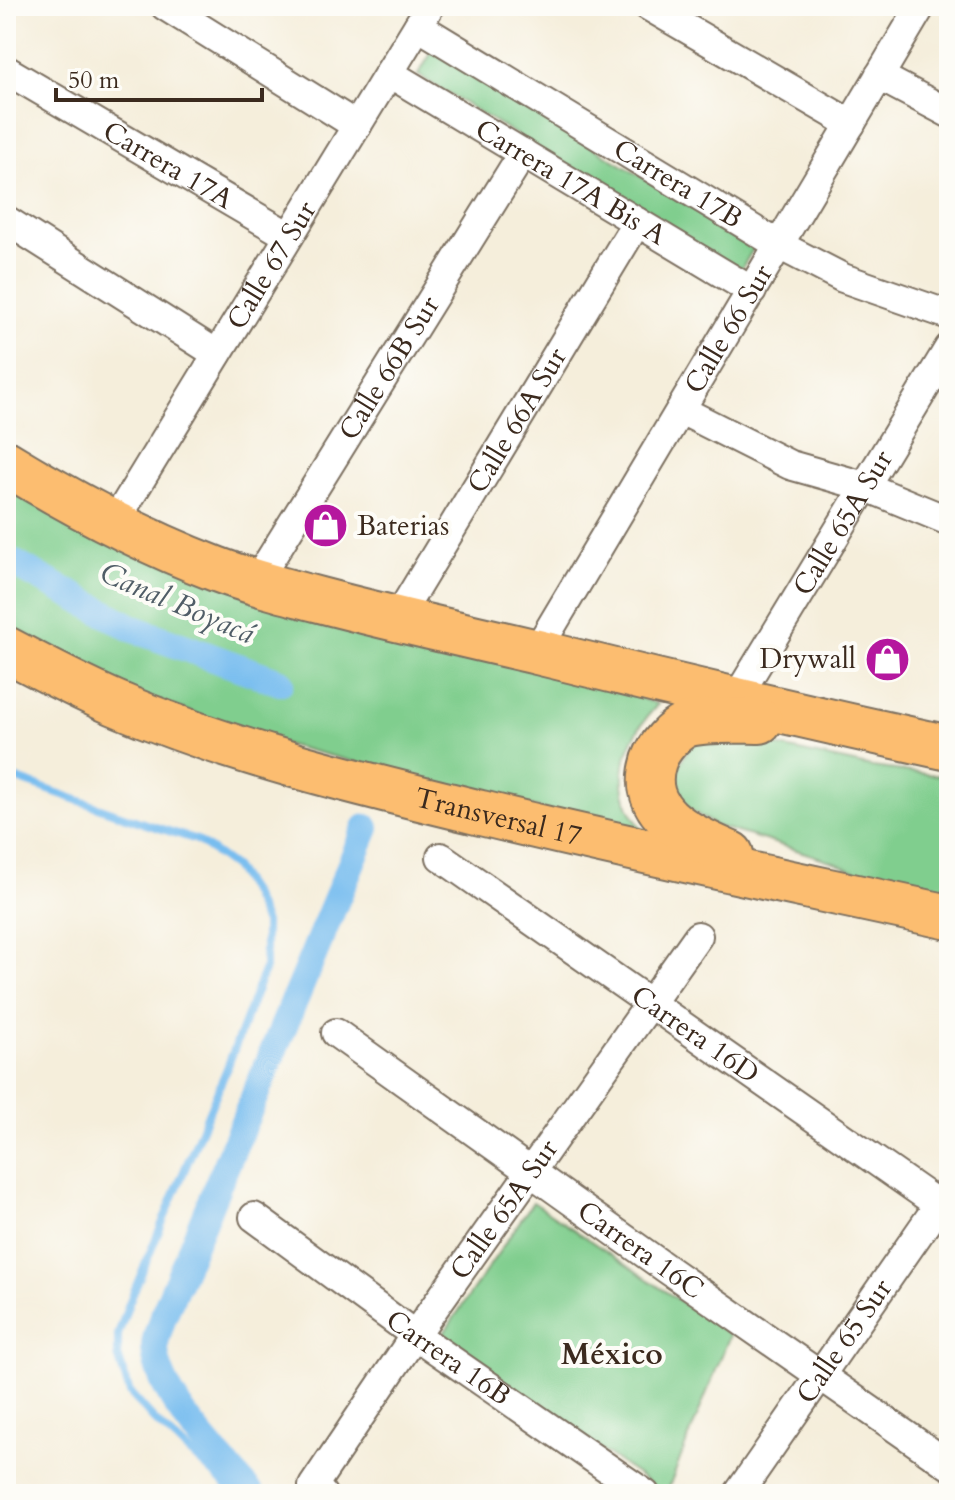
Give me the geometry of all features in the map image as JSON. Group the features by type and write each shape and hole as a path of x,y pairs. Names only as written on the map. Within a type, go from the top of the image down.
{"highway":[{"path":"6,463 114,523 218,570 256,582 397,619 949,748"},
{"name":"Transversal 17","path":"6,649 117,704 272,759 557,832 949,917"},
{"path":"806,886 707,843 676,825 655,802 650,787 655,757 676,732 687,725 815,719"}],"street":[{"path":"165,6 357,126"},
{"path":"648,6 851,124"},
{"name":"Calle 66 Sur","path":"536,652 918,7"},
{"name":"Calle 67 Sur","path":"114,523 427,11"},
{"name":"Carrera 17B","path":"427,11 779,245 843,278 949,315"},
{"name":"Carrera 17A","path":"6,70 289,236"},
{"name":"Carrera 17A Bis A","path":"389,73 752,291"},
{"path":"879,76 949,113"},
{"name":"Calle 66B Sur","path":"256,582 523,153"},
{"path":"6,220 217,354"},
{"name":"Calle 66A Sur","path":"397,619 637,222"},
{"name":"Calle 65A Sur","path":"736,699 949,348"},
{"path":"681,410 790,465 864,486 949,521"},
{"name":"Carrera 16D","path":"441,857 651,1004 946,1202"},
{"name":"Calle 65A Sur","path":"317,1490 415,1335 698,936"},
{"name":"Carrera 16C","path":"336,1033 949,1465"},
{"name":"Calle 65 Sur","path":"738,1494 946,1202"},
{"name":"Carrera 16B","path":"254,1217 415,1335 645,1494"}],"green space":[{"path":"433,50 755,246 740,271 418,75"},
{"path":"6,485 658,704 633,738 624,765 624,793 645,835 272,741 131,691 6,629"},
{"path":"702,737 753,741 872,767 949,777 949,901 890,887 837,863 716,826 682,804 674,791 674,774 689,748"},
{"path":"533,1202 730,1335 666,1494 439,1340"}],"waterway":[{"name":"Canal Boyacá","path":"6,559 134,629 280,682"},
{"path":"6,775 197,840 234,867 252,894 265,923 265,968 118,1335 118,1356 130,1393 155,1421 236,1494"},
{"path":"251,1494 192,1427 179,1407 159,1368 155,1342 366,828"}],"place":[{"name":"Baterias","path":"326,526"},
{"name":"Drywall","path":"887,659"}],"district":[{"name":"México","path":"612,1354"}]}
